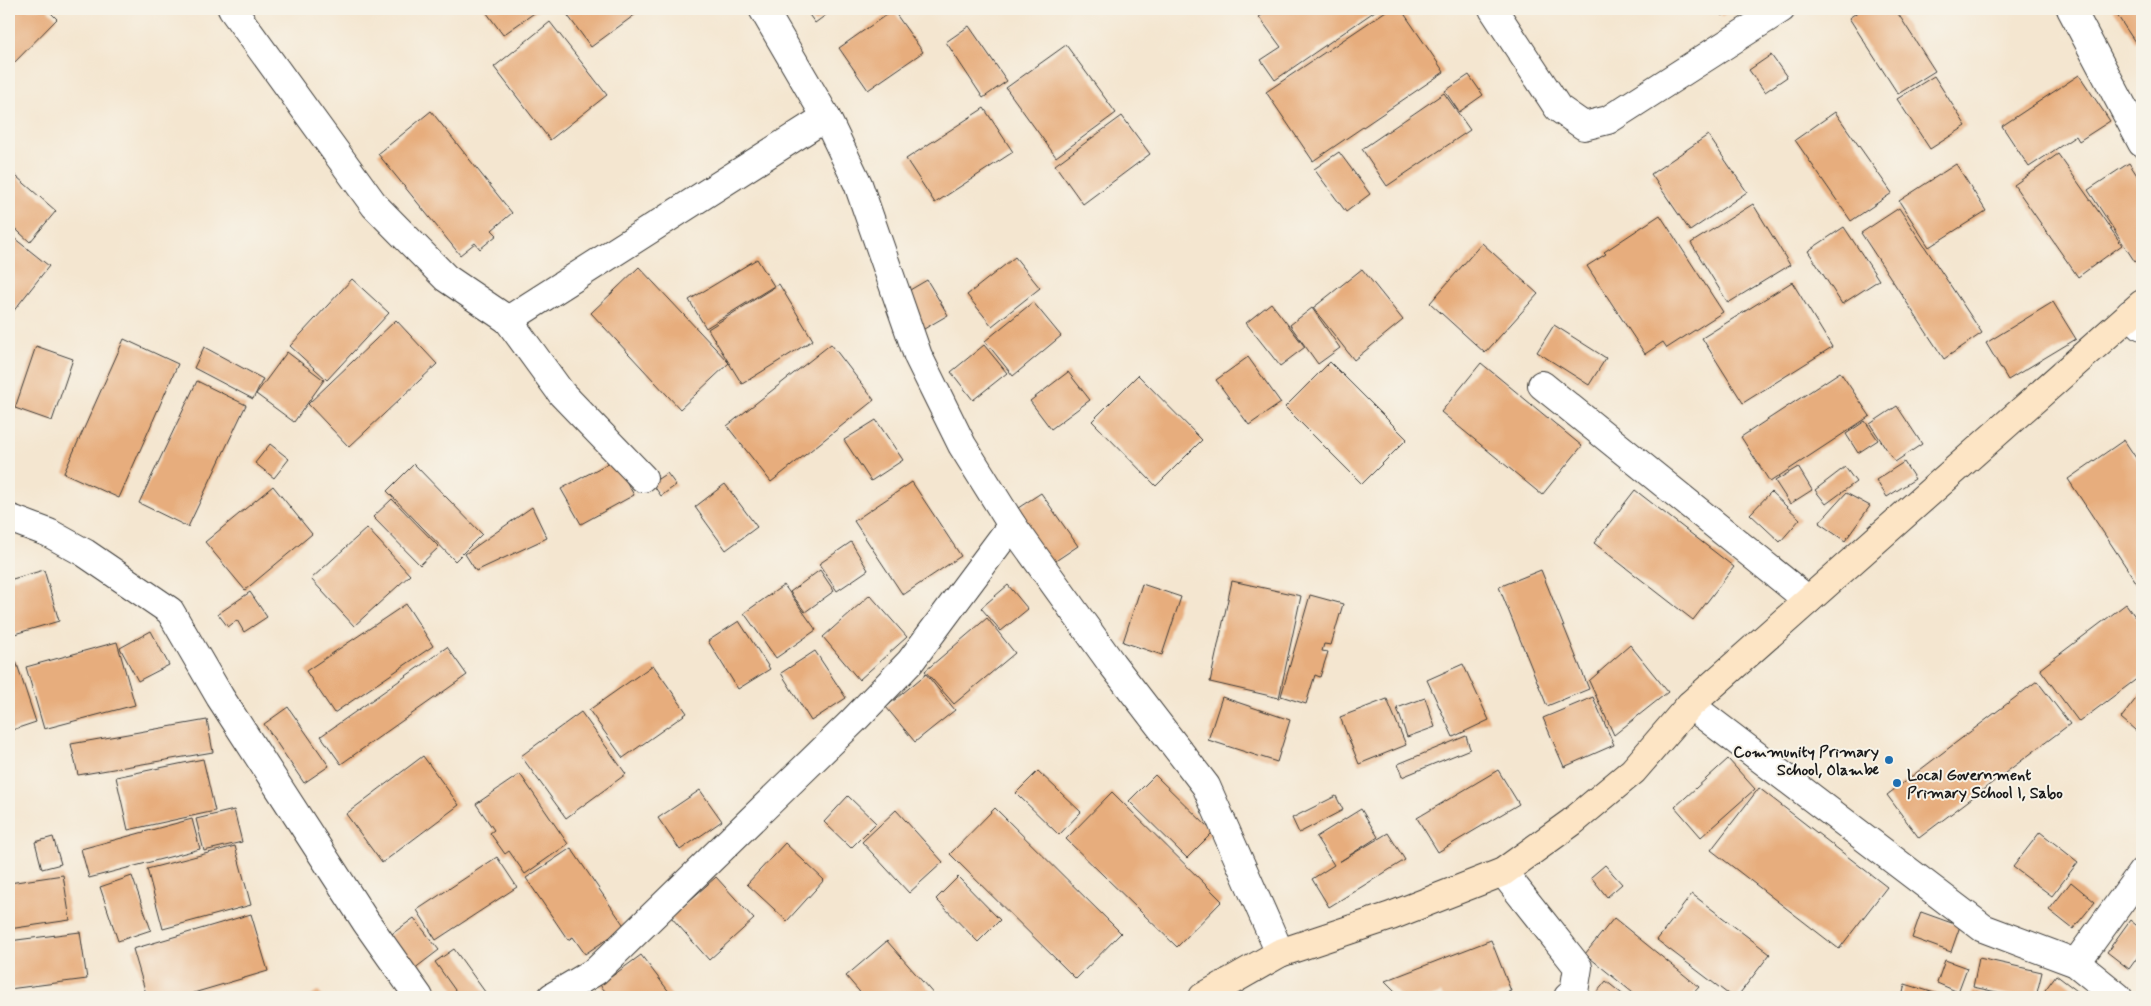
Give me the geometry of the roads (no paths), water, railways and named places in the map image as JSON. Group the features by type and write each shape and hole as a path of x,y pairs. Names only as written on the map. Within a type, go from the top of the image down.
{"main road":[{"path":"1203,997 1280,953 1391,916 1503,872 1572,822 1633,771 1690,706 1808,600 2138,314"}],"street":[{"path":"232,9 375,206 446,278 508,320 562,394 643,478"},
{"path":"763,9 826,117 858,184 918,356 962,445 1012,525 1112,664 1206,786 1280,953"},
{"path":"1493,9 1558,108 1584,126 1608,120 1781,9"},
{"path":"2071,9 2142,143"},
{"path":"508,320 826,117"},
{"path":"1542,385 1808,600"},
{"path":"9,518 49,533 85,553 170,611 220,697 366,922 419,997"},
{"path":"552,997 596,971 853,721 910,662 1012,525"},
{"path":"1690,706 1983,928 2076,963 2118,997"},
{"path":"1503,872 1578,967 1574,992 1568,997"},
{"path":"2076,963 2142,872"}],"place":[{"name":"Community Primary School, Olambe","path":"1889,760"},
{"name":"Local Government Primary School I, Sabo","path":"1897,783"}]}
